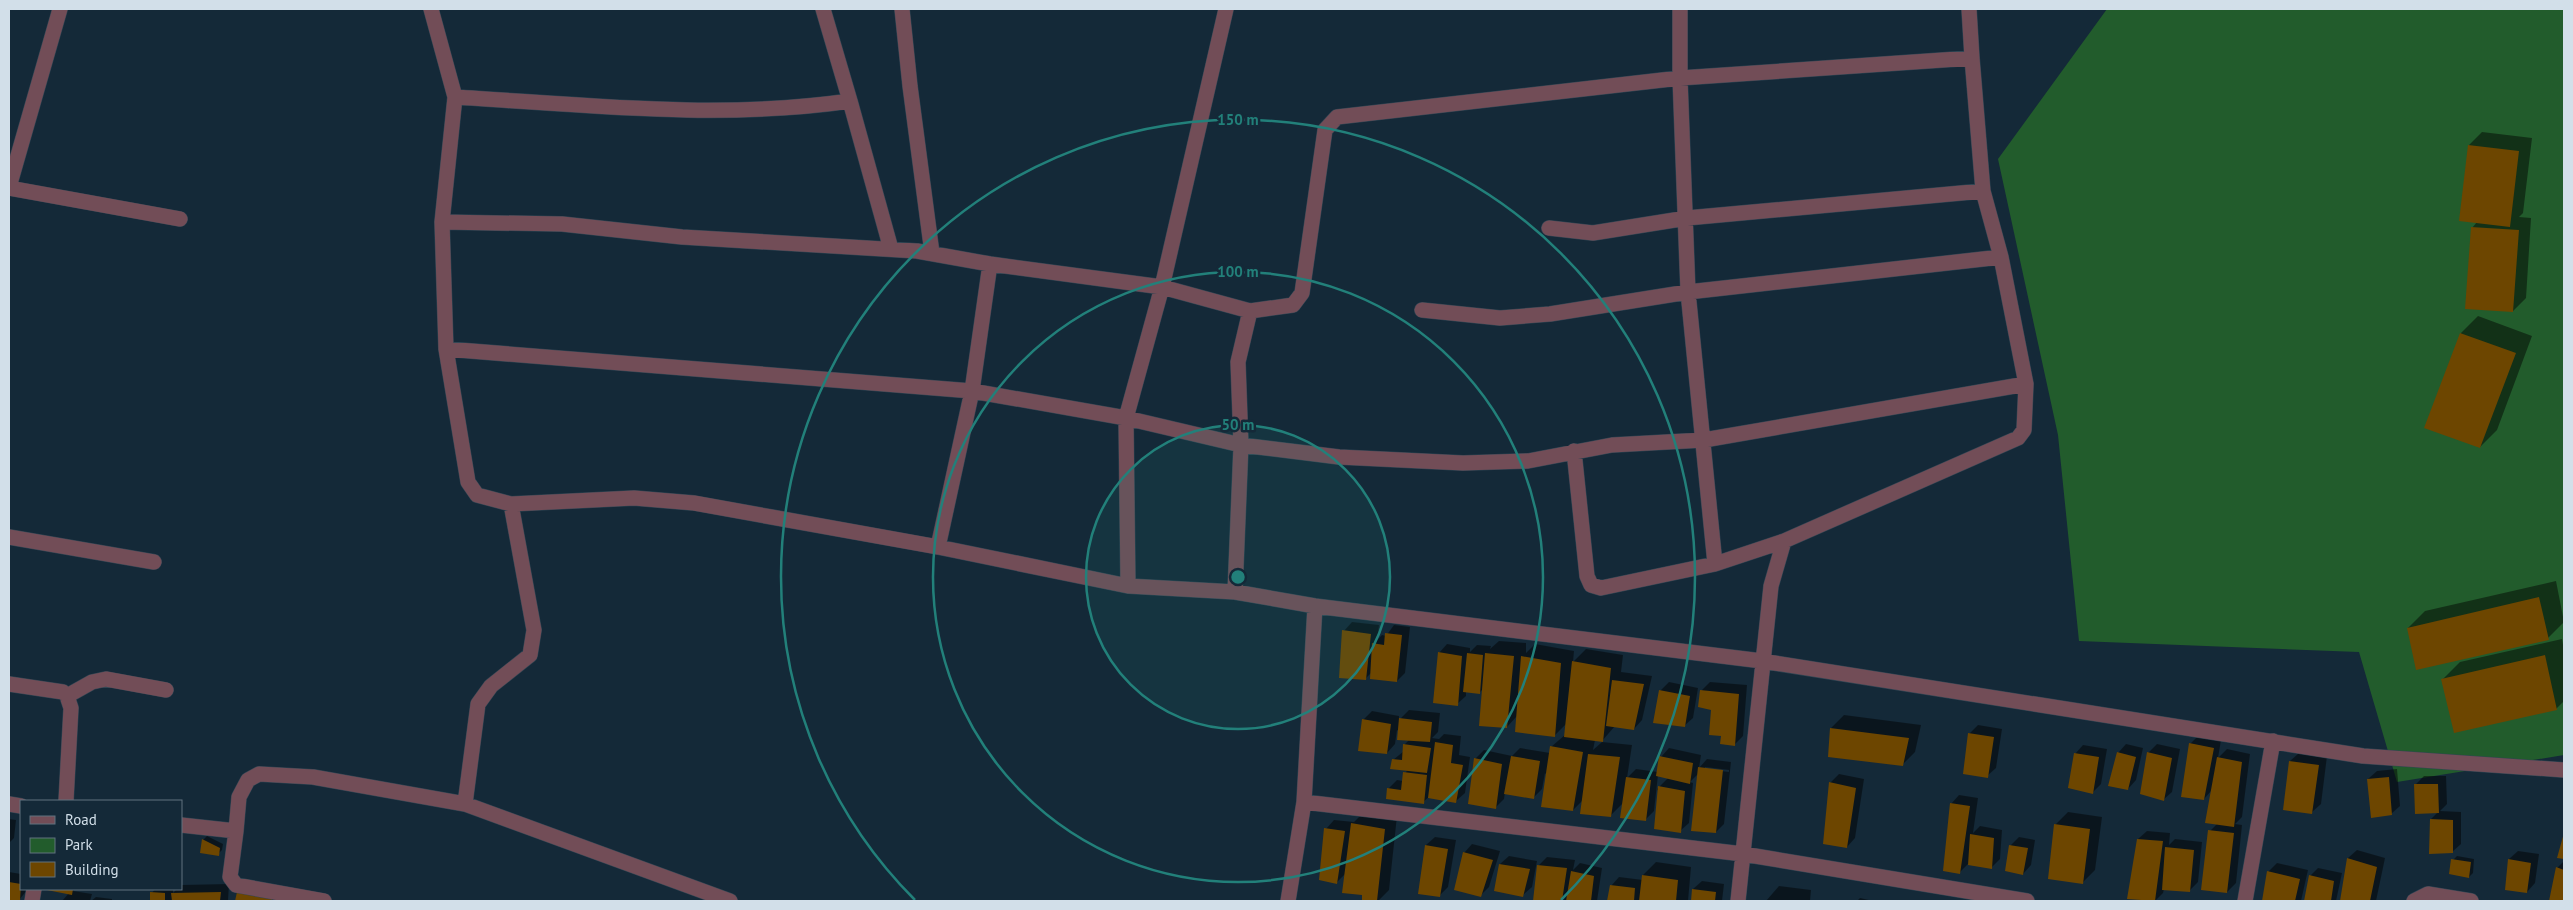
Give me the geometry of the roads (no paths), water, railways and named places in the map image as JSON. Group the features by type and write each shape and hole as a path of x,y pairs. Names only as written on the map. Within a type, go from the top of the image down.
{"street":[{"path":"60,9 9,182 180,218"},
{"path":"431,9 455,97 442,222 446,349 468,482 477,495 511,504 634,498 694,503 938,547 1128,586 1234,592 1315,606 1762,661 2363,756 2564,770"},
{"path":"824,9 891,249"},
{"path":"902,9 932,253"},
{"path":"1128,586 1126,418 1162,287 1226,9"},
{"path":"1680,9 1680,78 1687,218 1688,292 1716,564"},
{"path":"1574,451 1587,576 1591,585 1601,588 1716,564 1784,541 2018,438 2024,430 2026,384 2001,257 1983,191 1970,9"},
{"path":"442,222 562,224 682,237 932,253 990,264 1162,287 1250,311 1293,305 1302,293 1325,130 1336,117 1680,78 1972,58"},
{"path":"455,97 701,112 795,109 850,101"},
{"path":"1549,228 1593,233 1687,218 1983,191"},
{"path":"1422,310 1500,318 1550,314 1688,292 2001,257"},
{"path":"938,547 972,391 990,264"},
{"path":"1234,592 1241,446 1238,362 1250,311"},
{"path":"446,349 972,391 1126,418 1241,446 1339,456 1463,463 1528,461 1612,445 1704,440 2026,384"},
{"path":"464,804 478,704 491,686 530,655 534,630 511,504"},
{"path":"9,537 154,562"},
{"path":"1738,901 1771,586 1784,541"},
{"path":"1288,901 1304,802 1315,606"},
{"path":"67,696 92,682 106,679 166,690"},
{"path":"9,684 63,692 67,696 71,708 66,800"},
{"path":"2245,901 2272,741"},
{"path":"324,901 236,885 230,877 239,797 248,780 258,774 313,777 464,804 730,901"},
{"path":"1304,802 1743,854 2027,901"},
{"path":"182,825 236,831"},
{"path":"2414,901 2428,894 2471,901"}]}
